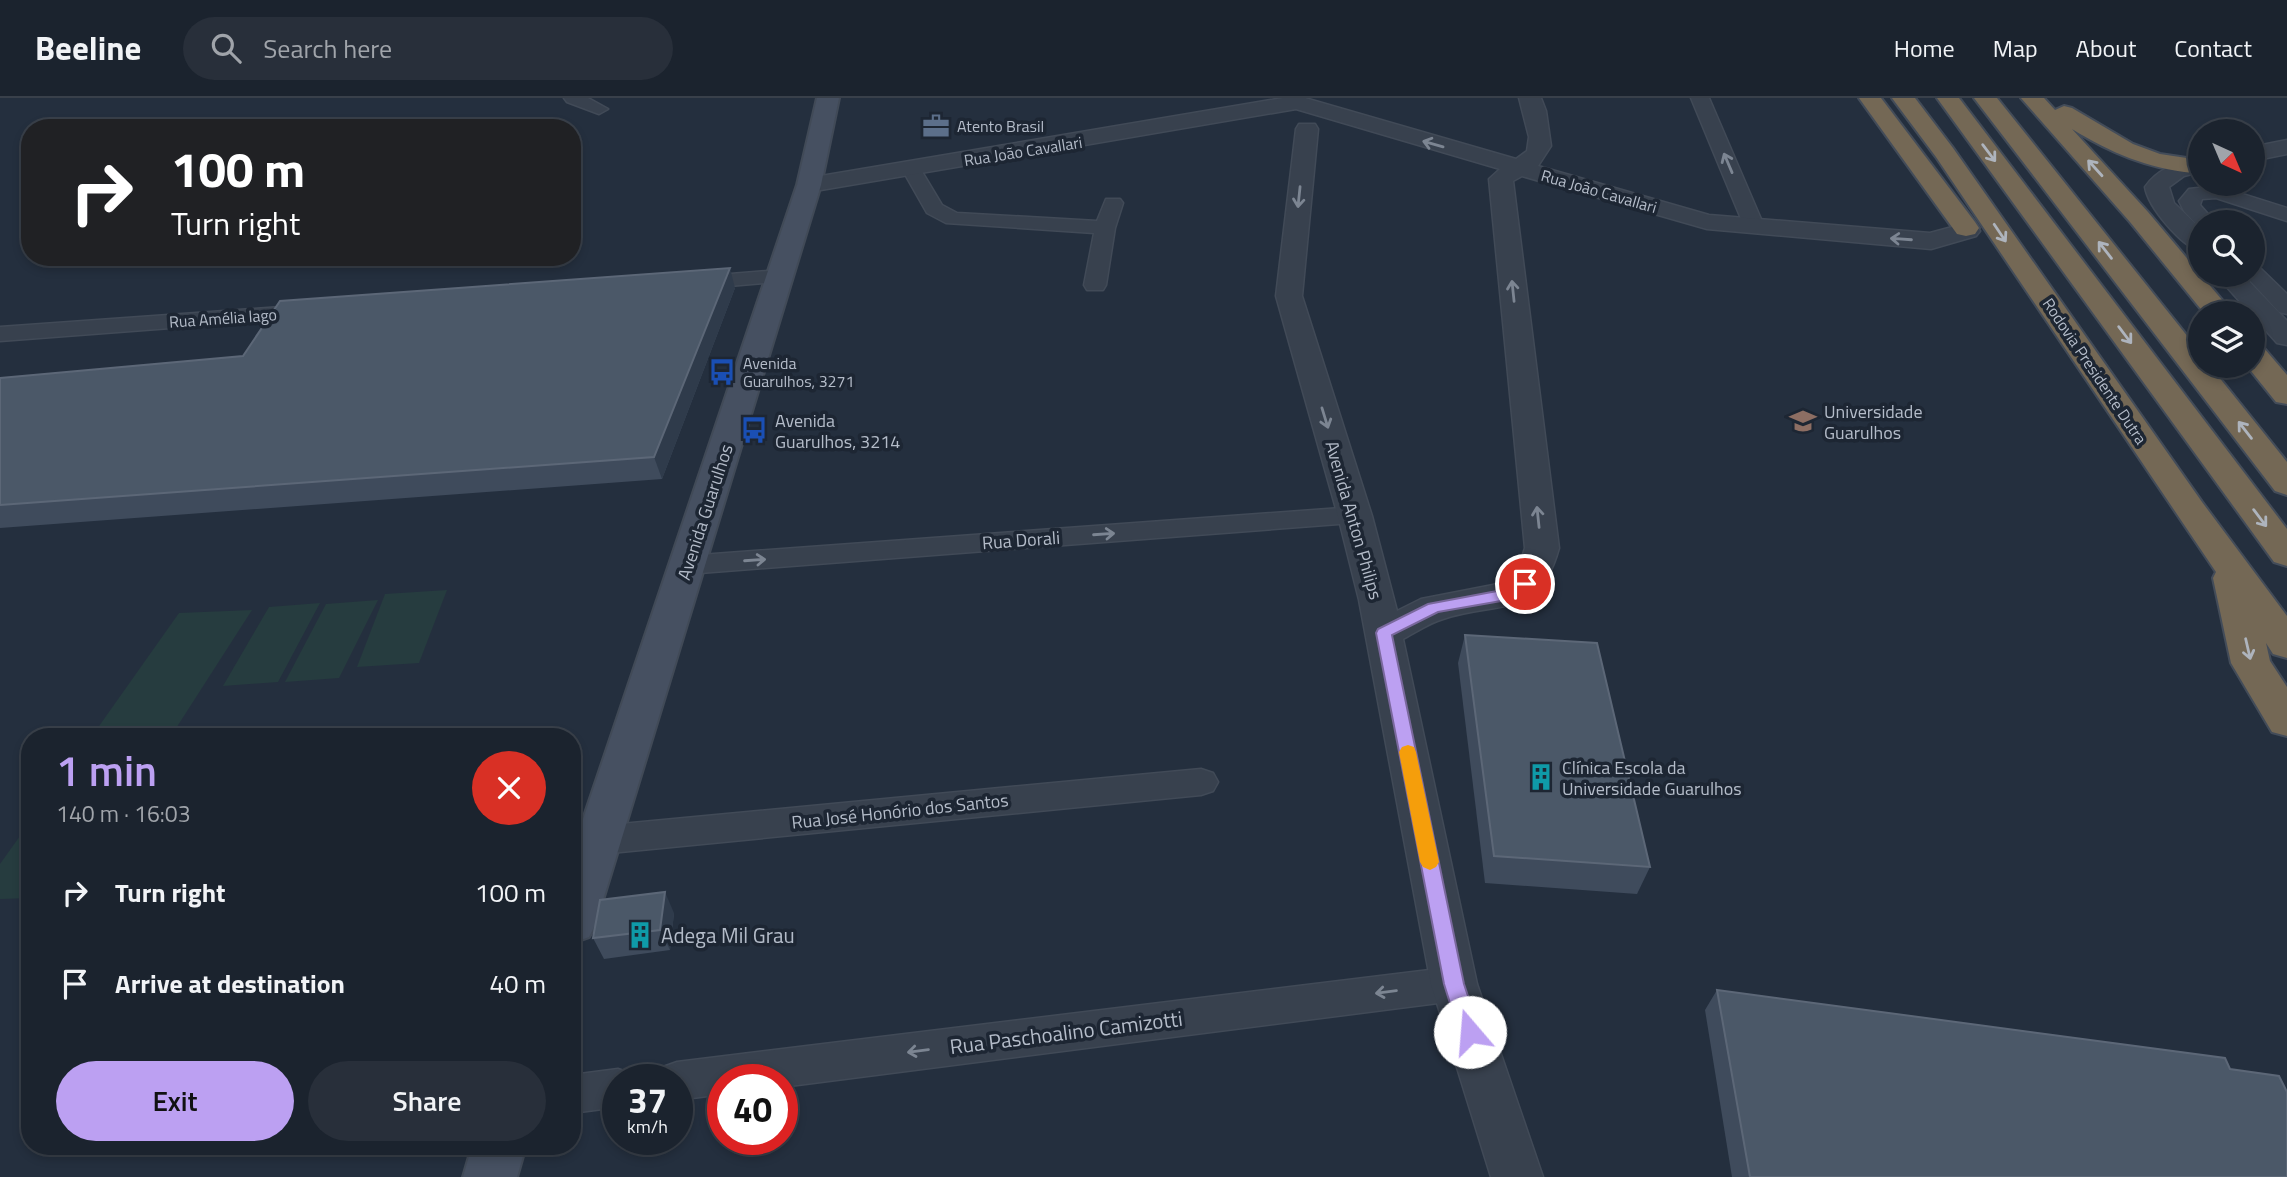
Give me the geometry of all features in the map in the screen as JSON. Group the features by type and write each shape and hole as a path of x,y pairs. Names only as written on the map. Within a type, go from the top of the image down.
{"highway":[{"path":"1870,98 2120,450 2190,510"},
{"name":"Rodovia Presidente Dutra","path":"1903,98 1945,153 2190,510 2287,643"},
{"path":"1948,98 2287,554"},
{"path":"1985,98 2287,484"},
{"path":"2033,99 2055,108 2131,154 2157,162 2188,165"},
{"path":"2033,99 2139,217 2209,301"},
{"path":"2265,369 2287,395"},
{"path":"2226,559 2251,663 2287,721"}],"main road":[{"name":"Avenida Guarulhos","path":"581,896 809,185 828,98"},
{"path":"490,1177 496,1155"}],"street":[{"path":"573,98 599,109"},
{"path":"1380,616 1501,596 1525,584 1536,569 1542,548 1501,179 1509,166 1538,153 1542,134 1537,123 1535,106 1530,98"},
{"path":"1700,98 1754,226"},
{"name":"Rua João Cavallari","path":"809,185 1237,114 1290,111 1322,120 1348,120 1699,220 1931,241 1967,231"},
{"name":"Avenida Anton Philips","path":"1290,111 1289,296 1355,516 1380,616 1454,984 1517,1177"},
{"path":"2265,152 2287,148"},
{"path":"911,169 934,209 953,219 1105,228"},
{"path":"2188,169 2161,177 2156,184 2156,191 2160,201 2188,230"},
{"path":"2194,210 2189,201 2196,193 2217,192 2287,215"},
{"path":"1095,285 1105,228 1114,203"},
{"path":"669,285 780,276"},
{"path":"2265,284 2287,307"},
{"path":"2240,287 2287,337"},
{"name":"Rua Amélia lago","path":"0,334 327,311"},
{"name":"Rua Dorali","path":"687,565 1355,516"},
{"name":"Rua José Honório dos Santos","path":"600,840 1201,782"},
{"name":"Rua Paschoalino Camizotti","path":"693,1079 1454,984"},
{"path":"581,1093 602,1090"}],"green space":[{"path":"447,590 419,663 357,667 385,594"},
{"path":"378,600 339,678 285,682 326,604"},
{"path":"320,603 278,682 223,686 269,607"},
{"path":"252,610 176,728 98,728 179,613"},
{"path":"21,835 21,898 0,899 0,864"}],"building":[{"path":"730,268 654,457 0,505 0,378 243,356 280,301"},
{"name":"Clínica Escola da Universidade Guarulhos","path":"1465,635 1597,643 1650,867 1494,856"},
{"path":"665,892 660,930 593,938 600,900"},
{"path":"1717,990 2225,1058 2230,1069 2279,1076 2287,1092 2287,1177 1750,1177"}],"slow traffic":[{"path":"1408,752 1430,862"}],"place":[{"name":"Atento Brasil","path":"936,126"},
{"name":"Avenida Guarulhos, 3271","path":"722,372"},
{"name":"Universidade Guarulhos","path":"1803,421"},
{"name":"Avenida Guarulhos, 3214","path":"754,430"},
{"name":"Clínica Escola da Universidade Guarulhos","path":"1541,777"},
{"name":"Adega Mil Grau","path":"640,935"}],"route":[{"path":"1470,1032 1454,984 1384,633 1434,608 1501,596 1525,584"}]}
